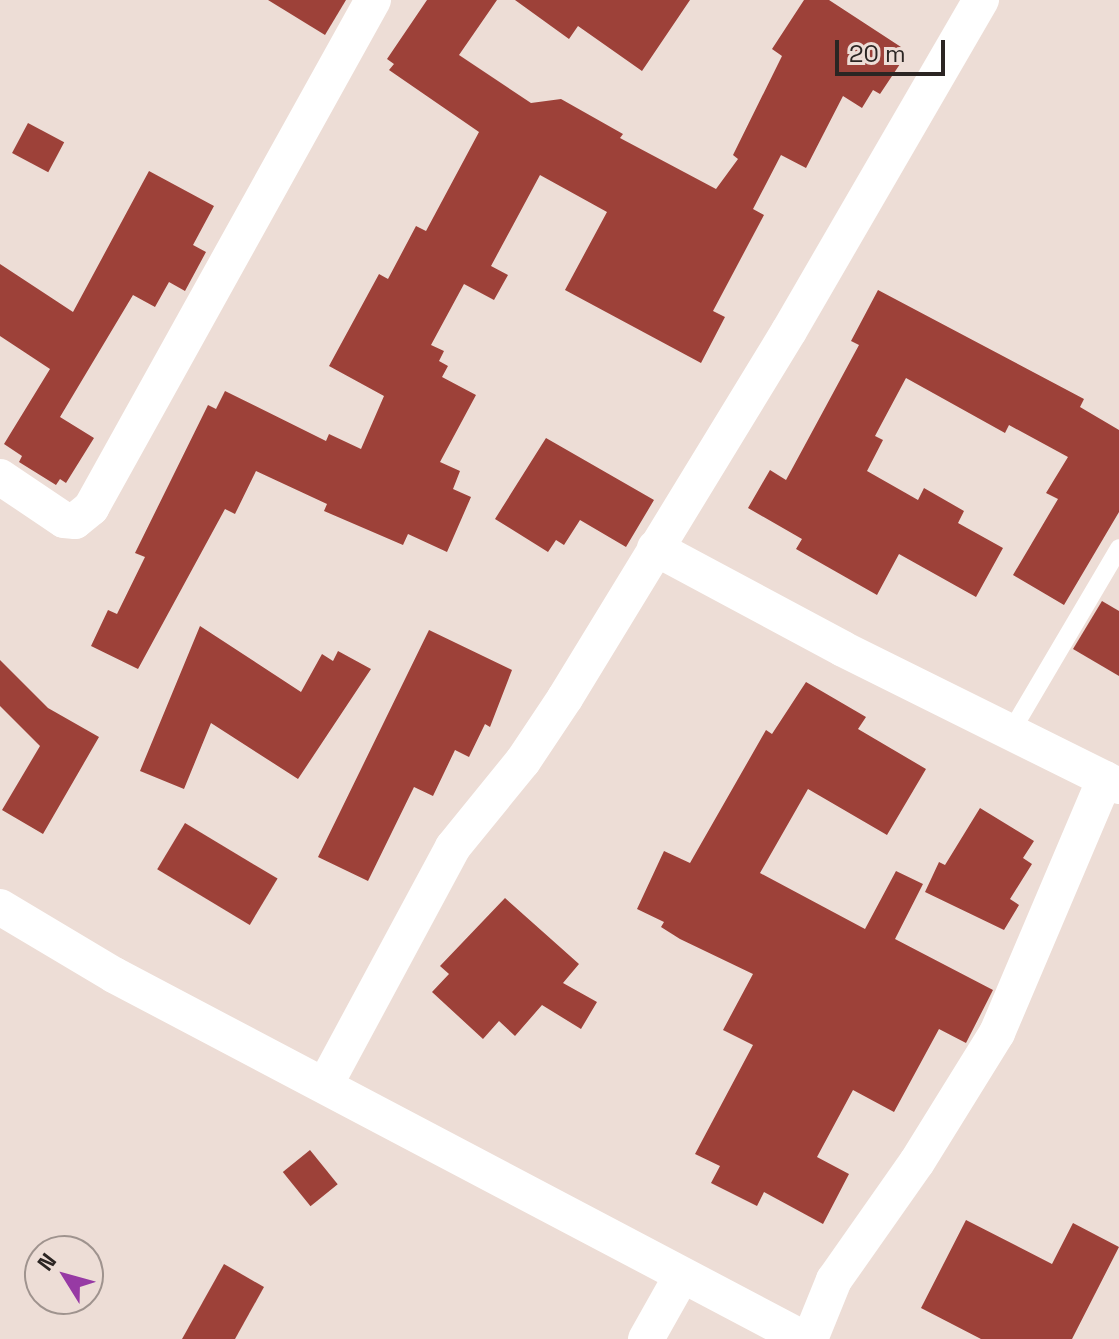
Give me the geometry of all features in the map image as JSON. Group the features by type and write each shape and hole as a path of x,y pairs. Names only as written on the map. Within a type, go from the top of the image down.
{"street":[{"path":"0,477 64,520 75,521 91,508 373,0"},
{"path":"326,1083 453,847 523,761 789,331 981,0"},
{"path":"655,548 843,649 1112,782 997,1033 917,1162 834,1280 810,1339"},
{"path":"0,907 114,975 326,1083 681,1277 804,1339"},
{"path":"646,1339 681,1277"}],"lane":[{"path":"1012,730 1119,548"}],"building":[{"path":"268,0 346,0 325,35"},
{"path":"427,0 497,0 459,55 531,103 561,99 623,134 620,138 716,189 738,159 733,155 782,56 772,49 804,0 829,0 901,47 895,57 902,61 880,94 873,90 862,108 843,96 806,168 781,155 753,209 764,215 713,311 725,317 701,363 565,290 607,212 540,175 491,266 508,275 494,300 464,284 431,345 444,351 439,361 448,366 442,377 476,395 440,462 460,471 453,489 471,497 447,552 408,534 403,545 324,511 327,504 256,471 235,514 225,509 138,669 91,646 108,610 117,614 145,557 135,553 208,405 216,409 225,391 326,441 329,434 361,449 384,396 329,366 379,274 388,279 416,226 426,231 479,132 389,70 394,64 387,59"},
{"path":"515,0 690,0 642,71 578,26 569,39"},
{"path":"28,123 64,142 48,172 12,153"},
{"path":"149,171 214,206 193,245 206,252 185,291 169,282 155,307 133,295 60,417 94,438 66,483 60,479 56,485 19,462 22,456 4,444 50,369 0,336 0,264 73,312"},
{"path":"878,290 1084,399 1080,407 1119,430 1119,512 1064,605 1013,575 1058,499 1046,493 1068,457 1009,425 1005,433 906,378 875,436 883,440 867,471 918,500 924,488 964,511 958,523 1003,548 976,597 899,554 877,595 796,549 802,539 748,508 770,470 786,480 859,345 851,341"},
{"path":"546,438 654,500 626,547 580,520 564,545 556,540 548,552 495,519"},
{"path":"1102,601 1119,611 1119,676 1073,649"},
{"path":"200,626 301,692 322,654 333,661 338,651 371,669 298,779 211,723 184,789 140,771"},
{"path":"429,630 512,670 490,727 485,724 469,757 455,750 433,796 414,787 368,881 318,857"},
{"path":"0,660 48,708 99,737 43,834 2,810 40,746 0,706"},
{"path":"806,682 866,717 858,729 926,769 887,835 808,789 760,873 865,929 896,871 923,884 895,939 993,990 966,1043 939,1029 894,1112 853,1090 817,1157 849,1174 823,1224 764,1192 757,1206 711,1183 720,1166 695,1154 753,1045 723,1030 753,974 680,939 661,927 664,922 637,909 664,851 690,863 766,730 772,734"},
{"path":"980,808 1034,841 1023,858 1032,864 1010,899 1019,905 1004,930 925,892 939,862 945,865"},
{"path":"185,823 278,879 250,925 157,869"},
{"path":"505,898 579,964 563,983 597,1002 581,1029 542,1005 515,1036 499,1021 483,1039 432,992 449,974 440,966"},
{"path":"310,1150 338,1184 310,1206 283,1172"},
{"path":"966,1220 1052,1264 1073,1223 1119,1247 1072,1339 981,1339 921,1308"},
{"path":"224,1264 264,1287 235,1339 182,1339"}]}
